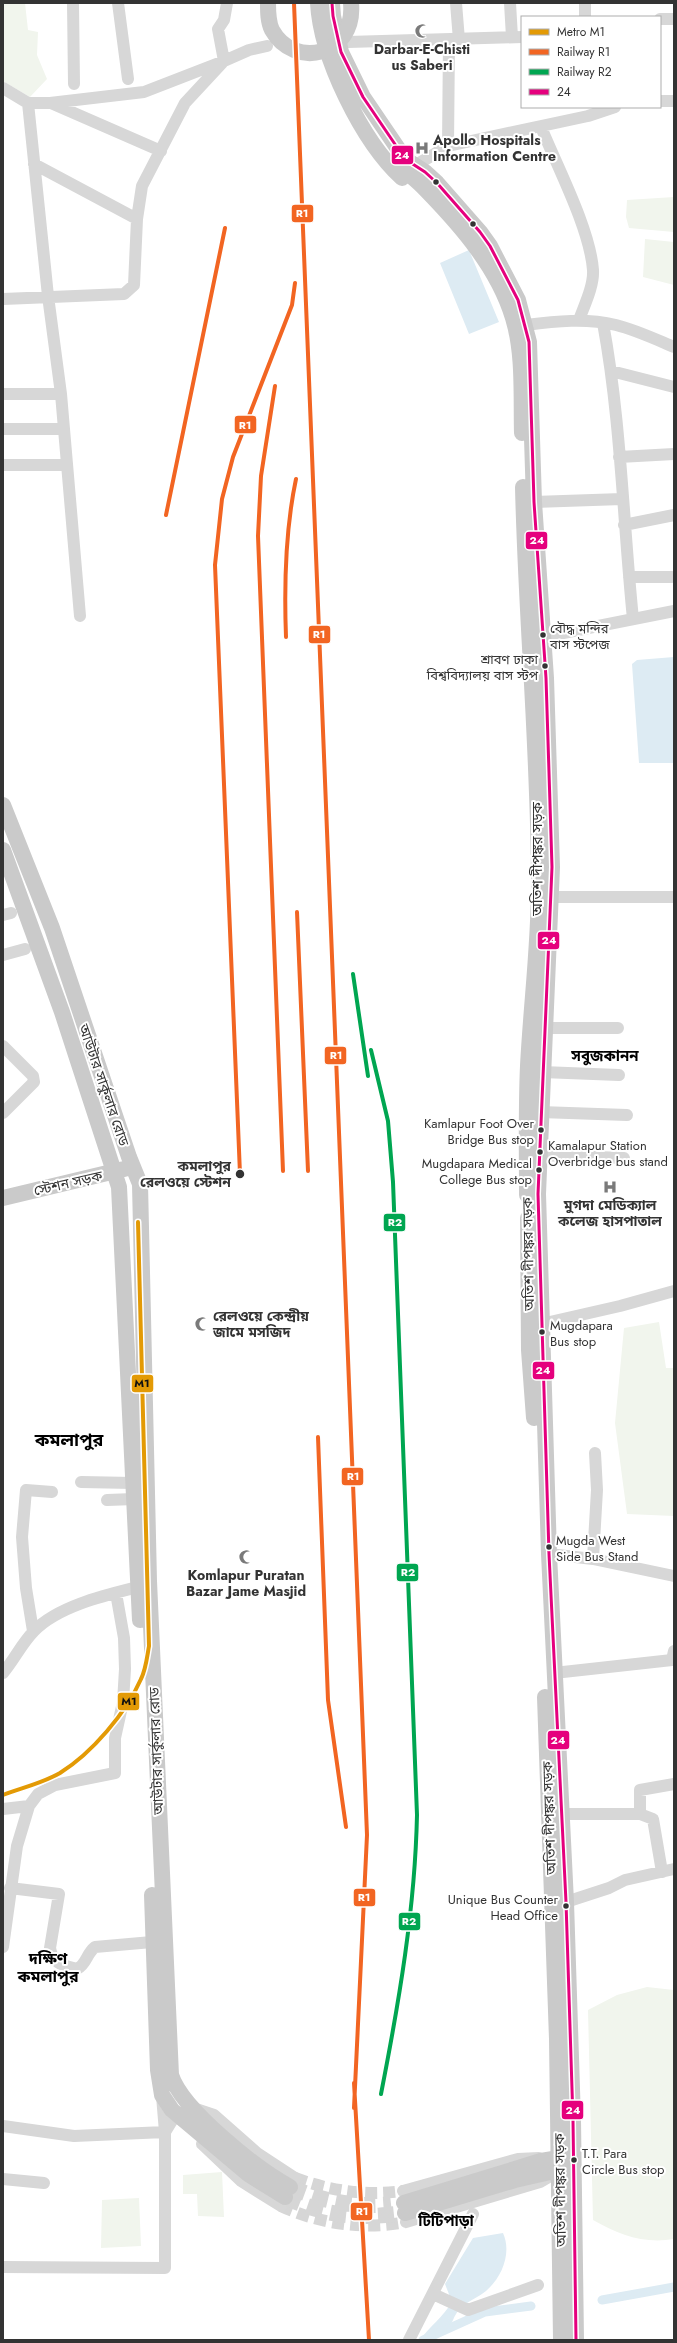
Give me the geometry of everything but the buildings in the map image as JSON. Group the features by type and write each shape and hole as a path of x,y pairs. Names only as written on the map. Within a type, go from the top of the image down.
{"main road":[{"path":"268,3 270,24 276,35 294,49 311,52 328,49 343,38 352,20 351,3"},
{"path":"318,3 323,42 344,93 371,139 393,170 413,186 419,173"},
{"path":"324,3 331,44 344,81 381,142 419,173"},
{"path":"332,3 338,39 351,75 391,141 419,173"},
{"name":"অতিশ দীপঙ্কর সড়ক","path":"341,3 342,19 354,63 366,86 419,173 480,254 520,326 530,362 537,638 552,897 540,1112 535,1323 549,1554 562,1814 556,1832 566,1902 566,2120 560,2164 561,2340"},
{"name":"অতিশ দীপঙ্কর সড়ক","path":"520,326 524,537 537,638 535,712 539,886 527,1098 566,2120"},
{"name":"আউটার সার্কুলার রোড","path":"3,805 52,928 140,1184 149,1581 170,2066 183,2110"},
{"name":"আউটার সার্কুলার রোড","path":"3,850 62,1012 113,1168 120,1200 150,1838 152,1942 158,2070 162,2095 248,2158 288,2192"},
{"name":"স্টেশন সড়ক","path":"3,1198 113,1168 131,1161"},
{"name":"স্টেশন সড়ক","path":"3,1188 113,1168"},
{"path":"404,2207 560,2164"},
{"name":"অতিশ দীপঙ্কর সড়ক","path":"560,2164 576,2340"}],"street":[{"path":"73,3 74,84"},
{"path":"118,3 128,80"},
{"path":"224,61 218,29 224,20 227,3"},
{"path":"448,146 456,3"},
{"path":"348,42 517,37 510,3"},
{"path":"585,3 585,16"},
{"path":"661,19 674,19"},
{"path":"3,88 28,103 50,103 144,92 250,50 267,46"},
{"path":"3,298 124,294 130,290 134,285 137,219 142,186 184,103 224,61"},
{"path":"661,101 674,100"},
{"path":"28,103 48,296 61,394 80,616"},
{"path":"50,103 161,150"},
{"path":"419,173 448,146 540,127 587,111 608,108"},
{"path":"540,127 561,172 589,249 593,271 579,320"},
{"path":"34,164 137,219"},
{"path":"520,326 579,320 603,323 630,330 674,347"},
{"path":"603,323 611,371 633,619"},
{"path":"611,371 674,387"},
{"path":"3,394 61,394"},
{"path":"3,429 64,429"},
{"path":"619,456 674,454"},
{"path":"3,464 67,465"},
{"path":"534,502 622,499"},
{"path":"624,525 674,516"},
{"path":"629,577 672,577"},
{"path":"537,638 674,612"},
{"path":"552,897 674,897"},
{"path":"3,955 25,949"},
{"path":"545,1028 618,1028"},
{"path":"3,1046 33,1076 34,1082 3,1113"},
{"path":"542,1072 619,1075"},
{"path":"540,1112 627,1115"},
{"path":"539,1156 624,1158"},
{"path":"535,1323 620,1306 674,1291"},
{"path":"593,1559 597,1490 595,1453"},
{"path":"81,1482 133,1483"},
{"path":"33,1631 26,1588 22,1537 26,1490 52,1492"},
{"path":"107,1500 134,1499"},
{"path":"549,1554 593,1559 674,1576"},
{"path":"3,1673 33,1631 50,1619 73,1607 138,1587"},
{"path":"3,1947 17,1846 29,1806 38,1794 55,1785 115,1773 115,1738 123,1702 125,1668 124,1638 116,1593"},
{"path":"554,1673 672,1660 674,1652"},
{"path":"640,1814 640,1790 674,1784"},
{"path":"3,1809 29,1806"},
{"path":"562,1814 640,1814 653,1819 662,1872"},
{"path":"566,1902 609,1888 625,1880 674,1869"},
{"path":"10,1888 59,1894 50,1948 52,1956 59,1964 77,1969 83,1965 90,1950 94,1947 152,1942"},
{"path":"3,2267 165,2268 165,2132 162,2095"},
{"path":"3,2126 74,2136 165,2132 183,2110 195,2137 241,2181 288,2192"},
{"path":"3,2178 44,2183"},
{"path":"409,2340 473,2214"},
{"path":"433,2294 468,2310 538,2285"}],"shaded area":[{"path":"3,3 25,3 28,30 38,32 37,55 47,79 30,97 3,81"},
{"path":"674,197 674,232 629,228 626,217 627,200"},
{"path":"645,239 674,242 674,285 643,277"},
{"path":"469,250 499,322 469,334 440,263"},
{"path":"674,657 674,763 639,763 632,664 637,660"},
{"path":"659,1322 666,1368 674,1368 674,1516 627,1514 615,1423 624,1328"},
{"path":"647,1987 674,1990 674,2239 663,2240 632,2237 612,2230 593,2220 588,2010 617,1995"},
{"path":"222,2172 224,2217 198,2216 197,2194 183,2194 183,2175"},
{"path":"139,2198 141,2246 101,2248 102,2200"},
{"path":"503,2233 506,2241 506,2256 497,2279 483,2293 458,2310 449,2327 440,2333 420,2340 452,2302 445,2284 473,2238"}],"waterway":[{"path":"602,2300 674,2287"},
{"path":"423,2340 485,2312 531,2306"}],"tunnel":[{"path":"295,2178 335,2189 362,2193 403,2191"},
{"path":"290,2187 327,2200 365,2205 391,2204"},
{"path":"285,2197 315,2209 344,2215 373,2216 405,2213"},
{"path":"281,2206 311,2217 342,2224 375,2225 406,2222"}],"metro line":[{"name":"M1","path":"3,1795 53,1777 72,1765 84,1755 107,1731 127,1705 135,1692 145,1667 149,1646 138,1222"}],"rail line":[{"name":"R1","path":"294,3 367,1835 354,2108"},
{"name":"R1","path":"166,515 225,228"},
{"name":"R1","path":"240,1174 215,565 222,499 233,457 292,305 295,283"},
{"name":"R1","path":"275,386 261,476 258,536 283,1171"},
{"name":"R1","path":"286,637 285,597 287,538 296,479"},
{"name":"R1","path":"297,912 308,1171"},
{"name":"R2","path":"353,974 368,1076"},
{"name":"R2","path":"371,1050 388,1121 393,1182 417,1815 416,1850 405,1955 381,2094"},
{"name":"R1","path":"318,1437 328,1700 346,1827"},
{"name":"R1","path":"354,2083 369,2340"}],"transit line":[{"name":"24","path":"332,3 333,16 341,52 363,97 405,159 425,172 437,183 480,232 490,246 518,300 529,342 534,502 546,678 552,867 538,1194 549,1554 566,1902 573,2120 576,2340"}],"place":[{"name":"Darbar-E-Chisti us Saberi","path":"422,31"},
{"name":"Apollo Hospitals Information Centre","path":"422,148"},
{"name":"বৌদ্ধ মন্দির বাস স্টপেজ","path":"543,635"},
{"name":"শ্রাবণ ঢাকা বিশ্ববিদ্যালয় বাস স্টপ","path":"545,666"},
{"name":"Kamlapur Foot Over Bridge Bus stop","path":"541,1130"},
{"name":"Kamalapur Station Overbridge bus stand","path":"540,1152"},
{"name":"Mugdapara Medical College Bus stop","path":"539,1170"},
{"name":"কমলাপুর রেলওয়ে স্টেশন","path":"240,1174"},
{"name":"মুগদা মেডিক্যাল কলেজ হাসপাতাল","path":"610,1187"},
{"name":"রেলওয়ে কেন্দ্রীয় জামে মসজিদ","path":"202,1324"},
{"name":"Mugdapara Bus stop","path":"542,1332"},
{"name":"Mugda West Side Bus Stand","path":"549,1547"},
{"name":"Komlapur Puratan Bazar Jame Masjid","path":"246,1557"},
{"name":"Unique Bus Counter Head Office","path":"566,1906"},
{"name":"T.T. Para Circle Bus stop","path":"574,2160"}],"district":[{"name":"সবুজকানন","path":"605,1056"},
{"name":"কমলাপুর","path":"69,1440"},
{"name":"দক্ষিণ কমলাপুর","path":"48,1967"},
{"name":"টিটিপাড়া","path":"446,2221"}]}
